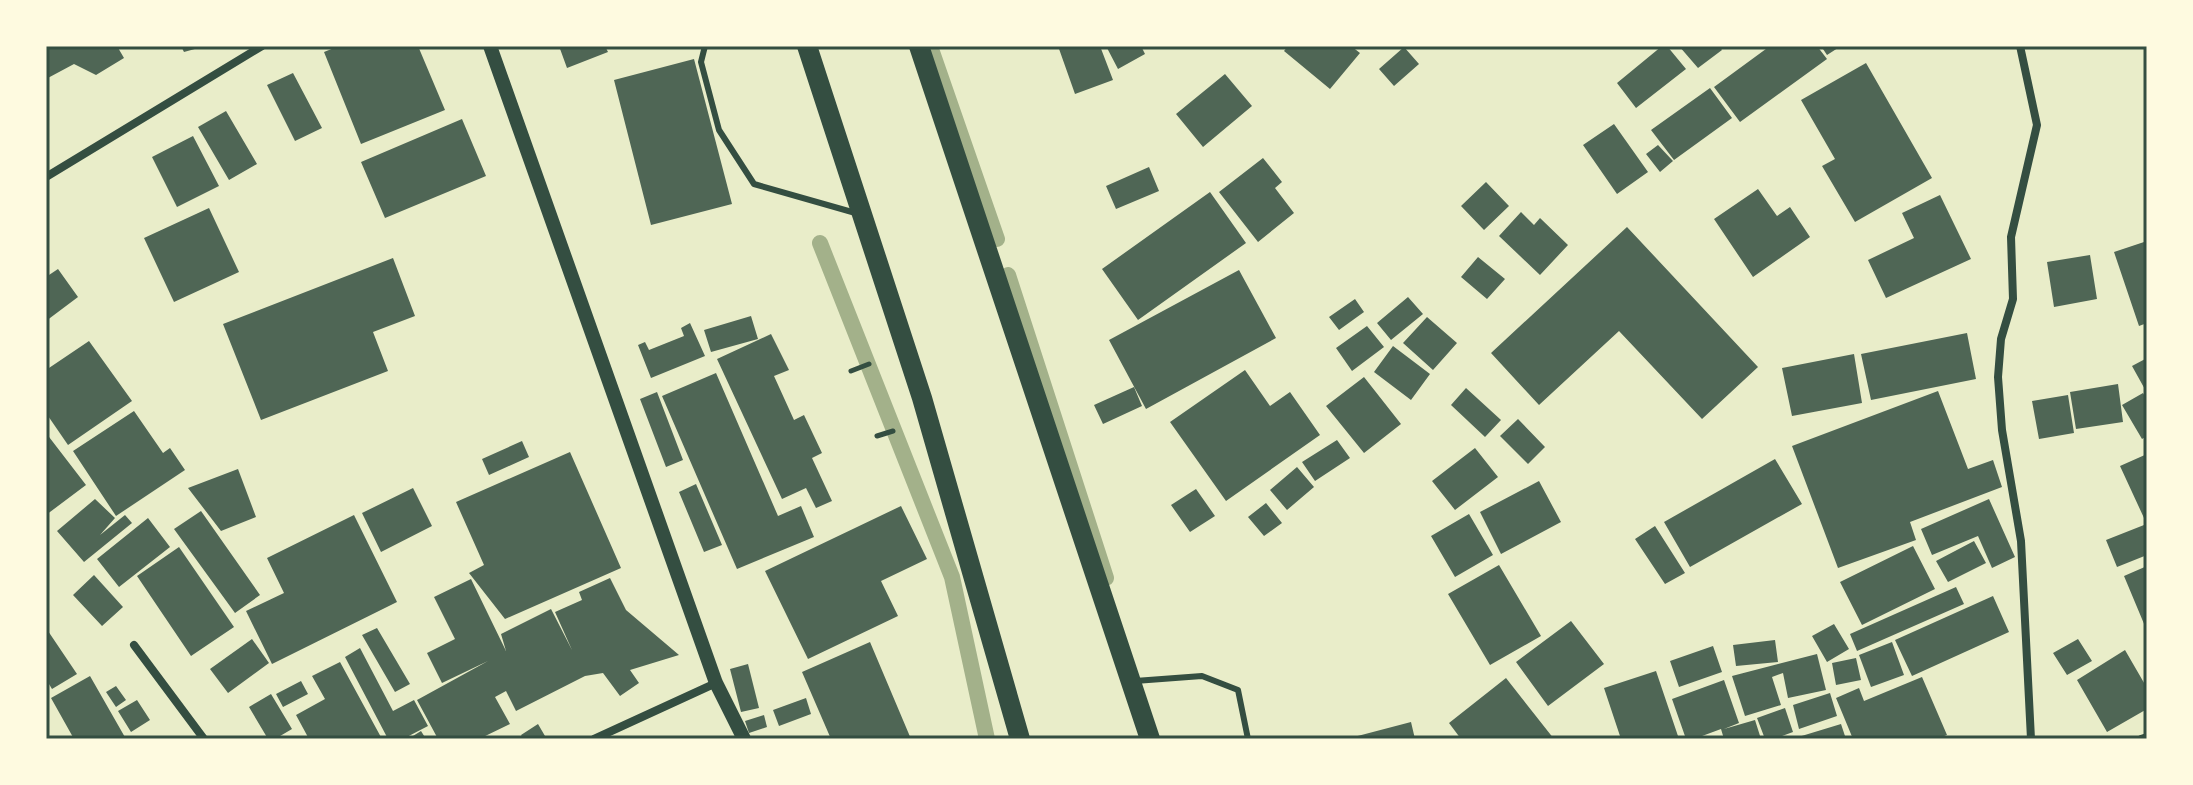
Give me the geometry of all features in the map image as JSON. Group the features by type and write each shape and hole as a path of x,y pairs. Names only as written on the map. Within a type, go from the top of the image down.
{"main road":[{"path":"807,46 922,398 1020,739"},
{"path":"919,46 1150,739"}],"street":[{"path":"46,177 262,46"},
{"path":"490,46 716,683 744,739"},
{"path":"2020,46 2037,125 2011,237 2013,299 2001,339 1998,377 2002,430 2021,541 2031,739"},
{"path":"134,645 204,739"},
{"path":"594,739 716,683"},
{"path":"2141,739 2147,737"}],"lane":[{"path":"705,46 701,62 719,130 754,184 862,214"},
{"path":"1131,682 1202,676 1238,690 1248,739"}],"path":[{"path":"851,371 874,362"}],"building":[{"path":"46,46 117,46 124,58 96,75 74,64 46,79"},
{"path":"181,46 202,46 202,47 184,52"},
{"path":"339,46 418,46 445,110 361,144 324,52"},
{"path":"559,46 605,46 608,52 567,68"},
{"path":"1058,46 1100,46 1113,80 1075,94"},
{"path":"1106,46 1141,46 1145,54 1118,69"},
{"path":"1288,46 1351,46 1360,53 1330,89 1284,51"},
{"path":"1662,46 1667,46 1686,69 1636,108 1617,83"},
{"path":"1679,46 1719,46 1722,50 1698,68"},
{"path":"1770,46 1817,46 1827,59 1740,122 1714,87"},
{"path":"1821,46 1841,46 1827,55"},
{"path":"1404,47 1419,64 1394,86 1379,69"},
{"path":"694,59 732,204 651,225 614,80"},
{"path":"1866,63 1932,178 1855,222 1822,166 1835,159 1801,100"},
{"path":"293,73 322,128 295,141 267,85"},
{"path":"1225,74 1252,106 1203,147 1176,114"},
{"path":"1710,88 1732,118 1674,160 1651,130"},
{"path":"226,111 257,164 229,180 198,127"},
{"path":"462,119 486,176 385,218 361,162"},
{"path":"1614,124 1648,172 1617,194 1583,145"},
{"path":"193,136 219,186 177,207 152,157"},
{"path":"1658,145 1673,161 1660,172 1646,154"},
{"path":"1263,158 1282,182 1275,188 1294,213 1258,242 1219,192"},
{"path":"1149,167 1159,191 1116,209 1106,186"},
{"path":"1486,182 1509,206 1484,230 1461,206"},
{"path":"1758,189 1777,216 1790,207 1810,237 1753,277 1714,219"},
{"path":"1210,192 1246,243 1138,320 1102,269"},
{"path":"1940,195 1971,259 1886,298 1868,260 1914,238 1902,213"},
{"path":"209,208 239,272 174,302 144,238"},
{"path":"1521,212 1534,225 1540,218 1568,245 1540,275 1499,236"},
{"path":"1627,227 1758,367 1702,419 1619,331 1539,405 1491,353"},
{"path":"2147,241 2147,323 2139,326 2114,252"},
{"path":"2090,255 2097,299 2054,307 2047,262"},
{"path":"1478,257 1505,279 1487,299 1461,277"},
{"path":"393,258 415,316 373,332 388,371 261,420 223,324"},
{"path":"58,269 78,297 46,321 46,277"},
{"path":"1239,270 1276,338 1146,409 1109,340"},
{"path":"1408,297 1423,314 1391,340 1377,323"},
{"path":"1355,299 1364,312 1339,330 1329,317"},
{"path":"751,316 758,339 711,352 704,330"},
{"path":"1427,317 1457,343 1433,370 1403,343"},
{"path":"690,323 705,356 651,378 638,345 645,342 649,350 684,336 681,328"},
{"path":"1367,326 1384,347 1352,371 1336,348"},
{"path":"1967,333 1976,379 1871,400 1861,354"},
{"path":"771,334 789,370 774,376 794,420 804,415 822,453 812,458 832,501 816,508 806,488 782,499 717,359"},
{"path":"89,341 132,401 68,445 46,413 46,370"},
{"path":"1393,346 1430,374 1411,400 1374,372"},
{"path":"1854,354 1862,403 1792,416 1782,368"},
{"path":"2147,358 2147,393 2132,366"},
{"path":"1245,370 1270,406 1290,392 1320,435 1226,501 1170,422"},
{"path":"716,373 778,516 801,506 814,537 737,569 662,396"},
{"path":"1364,377 1401,424 1364,453 1326,406"},
{"path":"2118,384 2123,422 2076,429 2070,392"},
{"path":"1134,387 1142,406 1103,424 1094,405"},
{"path":"1466,388 1501,420 1485,437 1451,405"},
{"path":"1938,391 1968,469 1993,460 2002,487 1910,522 1916,540 1838,568 1792,446"},
{"path":"657,392 683,460 666,467 640,399"},
{"path":"2143,393 2147,400 2147,436 2142,439 2122,405"},
{"path":"2068,395 2074,433 2039,439 2032,401"},
{"path":"134,411 163,453 170,448 185,470 116,516 73,451"},
{"path":"1518,419 1545,447 1528,464 1500,436"},
{"path":"46,433 86,485 46,515"},
{"path":"1337,440 1350,458 1315,481 1302,462"},
{"path":"522,441 529,457 489,475 482,459"},
{"path":"1475,448 1498,477 1455,510 1432,481"},
{"path":"570,452 621,568 505,619 469,573 484,565 456,502"},
{"path":"2147,454 2147,517 2144,518 2120,466"},
{"path":"1775,459 1802,504 1690,567 1664,522"},
{"path":"1297,467 1314,487 1287,510 1270,490"},
{"path":"238,469 256,517 221,531 188,488"},
{"path":"1539,481 1561,522 1501,554 1480,512"},
{"path":"696,484 722,545 704,552 679,492"},
{"path":"413,488 432,526 381,552 362,513"},
{"path":"1196,489 1215,516 1190,532 1171,505"},
{"path":"95,499 115,518 100,535 125,515 132,523 84,562 57,531"},
{"path":"1989,499 2015,557 1992,568 1978,536 1932,555 1921,529"},
{"path":"1266,503 1282,523 1264,536 1248,517"},
{"path":"901,506 927,559 881,581 898,616 808,659 765,571"},
{"path":"201,511 260,595 235,613 174,529"},
{"path":"1469,514 1493,555 1455,577 1431,536"},
{"path":"354,515 397,602 272,664 246,611 284,593 267,558"},
{"path":"148,518 170,547 119,587 97,559"},
{"path":"2144,525 2147,555 2117,567 2106,540"},
{"path":"1655,526 1685,573 1665,584 1635,539"},
{"path":"1974,541 1986,563 1948,582 1936,561"},
{"path":"1913,546 1935,589 1862,625 1840,582"},
{"path":"179,547 234,627 191,656 137,576"},
{"path":"1499,565 1541,636 1490,665 1448,594"},
{"path":"2147,566 2147,631 2124,576"},
{"path":"94,575 123,607 102,626 73,595"},
{"path":"610,578 626,610 679,655 630,670 639,683 620,696 603,673 585,676 516,711 506,691 495,697 510,724 479,739 438,739 417,700 488,661 442,683 427,653 455,639 434,597 471,579 506,651 501,634 551,609 572,650 555,612 582,600 579,592"},
{"path":"1956,587 1964,604 1857,651 1850,634"},
{"path":"1993,596 2009,632 1912,676 1895,640"},
{"path":"1571,621 1604,664 1548,706 1516,662"},
{"path":"1834,624 1849,649 1827,662 1812,636"},
{"path":"46,628 77,674 52,689 46,679"},
{"path":"377,628 410,684 395,692 362,635"},
{"path":"252,639 269,663 228,693 210,669"},
{"path":"2078,639 2092,661 2067,675 2053,653"},
{"path":"1775,640 1778,662 1736,666 1733,645"},
{"path":"870,642 911,739 831,739 802,672"},
{"path":"1892,642 1904,675 1871,687 1859,655"},
{"path":"1713,646 1722,672 1679,687 1670,661"},
{"path":"360,648 393,711 414,700 428,726 403,739 388,739 345,657"},
{"path":"2125,650 2147,688 2147,709 2107,732 2077,680"},
{"path":"1817,654 1826,690 1788,698 1783,673 1772,677 1781,705 1745,716 1732,676"},
{"path":"1856,658 1861,680 1836,685 1832,663"},
{"path":"340,662 382,739 309,739 296,715 325,699 312,676"},
{"path":"748,664 759,708 741,712 730,669"},
{"path":"1656,671 1679,739 1621,739 1604,688"},
{"path":"90,676 126,739 74,739 51,698"},
{"path":"1922,677 1947,735 1936,739 1853,739 1836,698 1859,688 1864,701"},
{"path":"1506,678 1554,739 1461,739 1449,723"},
{"path":"1724,680 1739,723 1724,729 1755,720 1761,739 1724,739 1721,729 1686,739 1672,699"},
{"path":"301,681 308,694 283,707 276,694"},
{"path":"116,686 126,700 116,707 106,692"},
{"path":"1830,693 1837,716 1799,729 1793,705"},
{"path":"271,694 292,729 275,739 268,739 249,707"},
{"path":"806,698 811,714 779,726 773,710"},
{"path":"137,700 150,720 131,732 118,711"},
{"path":"1785,708 1793,732 1765,739 1757,718"},
{"path":"764,715 767,727 749,733 745,721"},
{"path":"1411,722 1415,739 1350,739 1350,738"},
{"path":"538,724 545,736 523,739 521,735"},
{"path":"1841,724 1846,739 1795,739 1795,738"},
{"path":"421,731 426,739 408,739"}],"waterway":[{"path":"930,46 997,239"},
{"path":"820,243 952,577 987,739"},
{"path":"1008,275 1106,578"}]}
